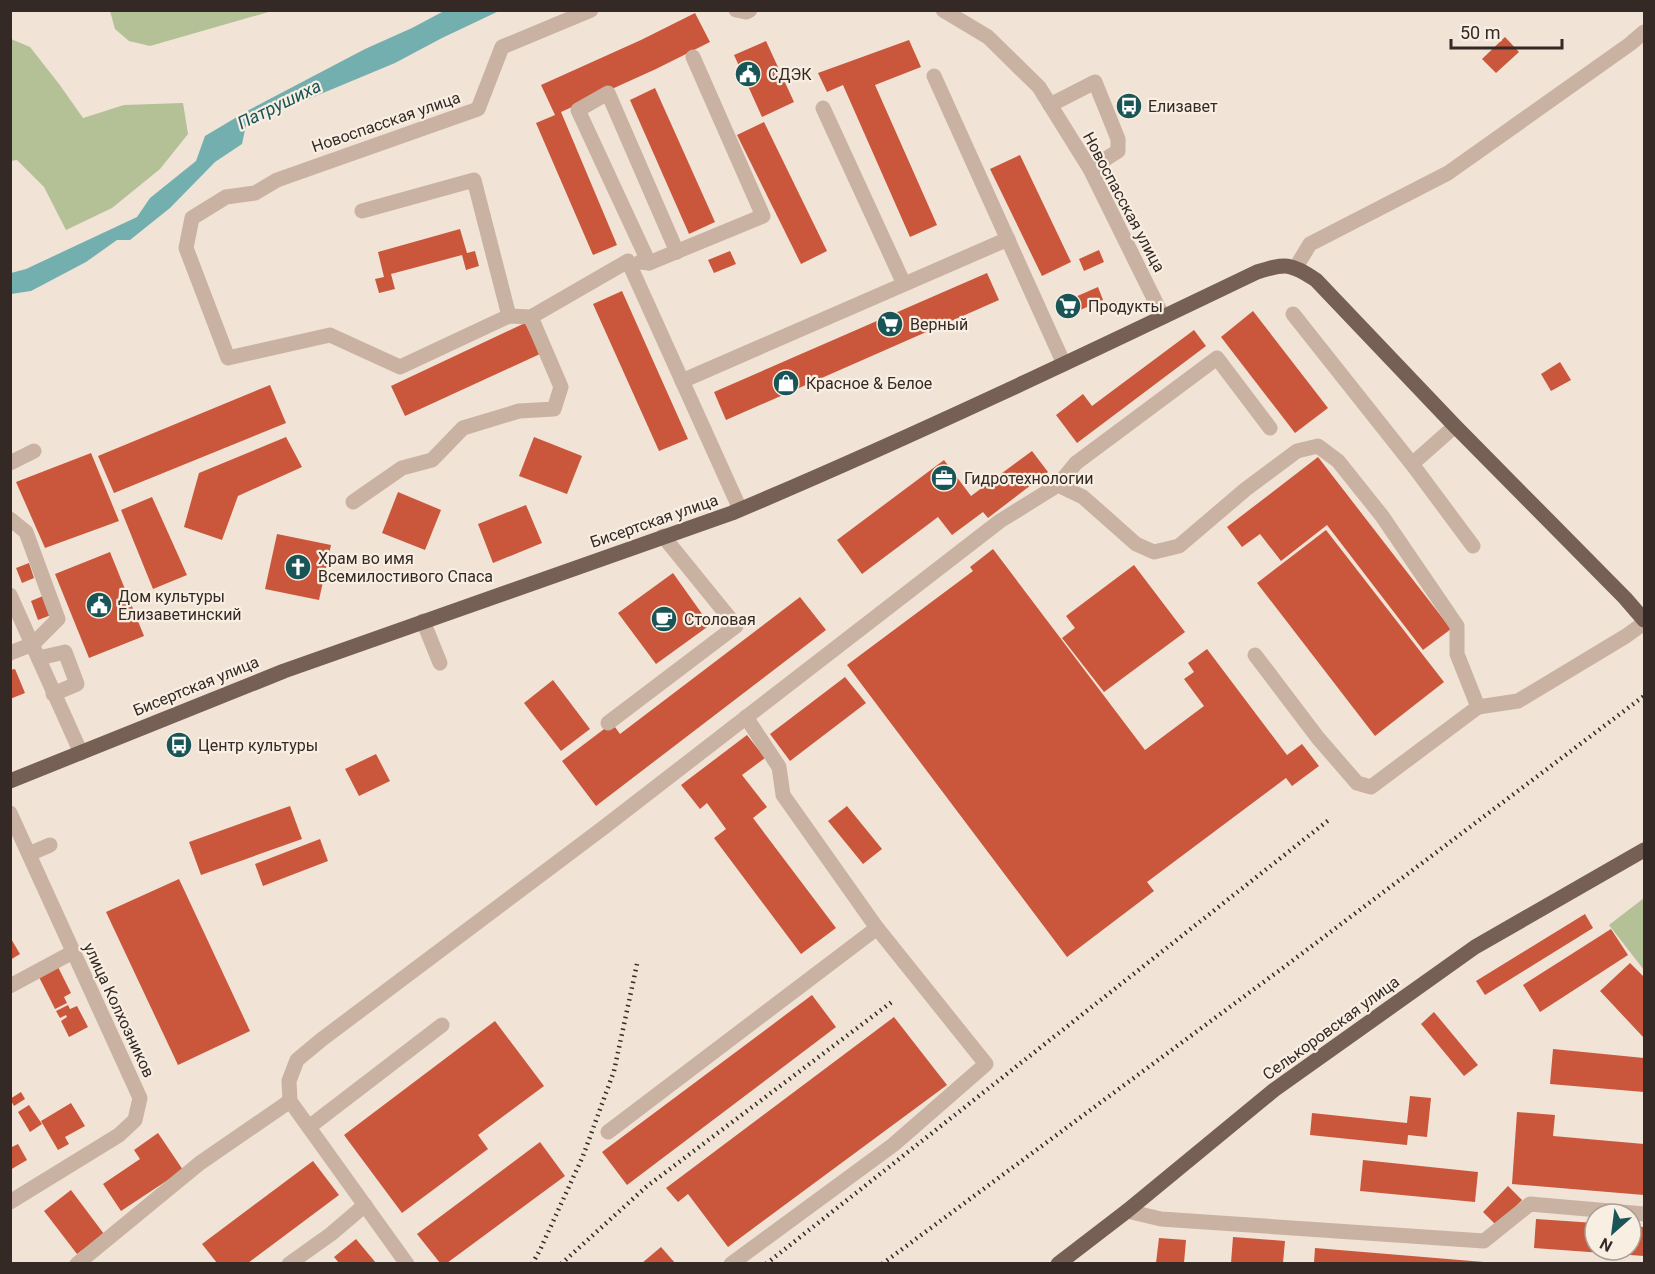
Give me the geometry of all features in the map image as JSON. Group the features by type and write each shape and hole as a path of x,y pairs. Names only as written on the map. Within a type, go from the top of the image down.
{"main road":[{"name":"Бисертская улица","path":"10,781 284,671 740,509 802,484 1064,364 1257,272 1276,266 1296,267"},
{"path":"1296,267 1316,279 1455,426 1625,598 1644,622"},
{"name":"Селькоровская улица","path":"1058,1263 1127,1211 1274,1090 1475,947 1644,851"}],"street":[{"name":"Новоспасская улица","path":"509,316 400,367 330,335 228,358 186,248 192,218 226,197 255,193 277,180 478,109 502,46 591,10"},
{"path":"736,10 746,12 750,10"},
{"name":"Новоспасская улица","path":"943,10 988,37 1039,87 1090,169 1163,317"},
{"path":"1296,267 1310,244 1448,173 1644,32"},
{"path":"362,211 474,180 509,316 531,317 628,261 649,262 763,216 693,57"},
{"path":"934,76 1064,364"},
{"path":"1050,105 1095,82 1118,139 1118,151 1090,169"},
{"path":"649,262 578,110 608,93 677,252"},
{"path":"823,108 904,284"},
{"path":"681,381 1008,239"},
{"path":"628,261 740,509"},
{"path":"1293,314 1412,464 1473,546"},
{"path":"353,502 402,468 432,460 464,428 519,411 554,409 561,387 531,317"},
{"path":"407,1263 291,1101 289,1081 297,1060 603,828 1000,521 1058,485 1076,463 1217,358 1270,428"},
{"path":"1412,464 1455,426"},
{"path":"1058,485 1083,497 1136,544 1154,552 1179,546 1246,489 1297,451 1318,446 1338,461 1382,516 1457,626 1457,654 1478,707"},
{"path":"10,463 34,451"},
{"path":"10,519 26,532 57,619 36,651"},
{"path":"10,537 26,532"},
{"path":"608,723 736,626 663,536"},
{"path":"10,595 81,753"},
{"path":"423,621 440,663"},
{"path":"1255,655 1318,738 1357,783 1371,787 1478,707 1518,702 1626,636 1644,622"},
{"path":"10,653 65,652 77,684 53,694"},
{"path":"731,1263 893,1144 986,1064 877,928 783,795 779,767 746,717"},
{"name":"улица Колхозников","path":"10,813 140,1098 135,1119 119,1135 10,1202"},
{"path":"28,854 50,845"},
{"path":"608,1132 877,928"},
{"path":"10,987 73,952"},
{"path":"309,1127 442,1025"},
{"path":"77,1263 200,1163 291,1101"},
{"path":"1127,1211 1161,1220 1484,1241 1530,1204 1644,1214"},
{"path":"289,1263 331,1234 365,1205"}],"green space":[{"path":"110,10 272,11 150,46 129,41 115,29"},
{"path":"11,39 30,47 83,118 124,105 183,103 188,134 160,169 112,208 66,230 44,187 17,160 11,161"},
{"path":"1644,898 1644,970 1609,925"}],"water":[{"name":"Патрушиха","path":"444,11 499,11 395,63 246,125 242,144 215,162 170,208 130,240 117,240 86,262 31,291 11,294 11,273 26,269 137,217 150,198 196,161 205,136 247,111 365,49"}],"building":[{"path":"695,13 710,42 561,112 617,245 593,255 536,123 555,115 541,85"},
{"path":"1505,37 1519,52 1496,73 1482,59"},
{"path":"909,40 921,67 875,85 937,225 910,237 843,85 827,92 818,73"},
{"path":"766,41 794,102 762,117 734,55"},
{"path":"655,88 715,222 689,234 630,100"},
{"path":"764,122 827,251 801,264 737,135"},
{"path":"1020,155 1071,262 1042,276 990,169"},
{"path":"460,229 467,253 475,251 479,266 466,270 462,255 391,274 395,289 379,293 375,279 384,277 378,252"},
{"path":"1099,250 1104,262 1084,271 1079,259"},
{"path":"730,251 736,264 714,273 708,260"},
{"path":"987,273 999,300 726,420 714,392"},
{"path":"1098,287 1103,300 1071,314 1066,301"},
{"path":"622,291 688,439 659,451 593,304"},
{"path":"1253,311 1328,408 1295,433 1221,337"},
{"path":"525,323 540,354 405,416 391,386"},
{"path":"1194,330 1206,346 1077,443 1056,415 1083,394 1092,406"},
{"path":"1560,362 1571,380 1551,391 1541,374"},
{"path":"270,385 286,423 114,493 98,456"},
{"path":"286,437 302,467 238,496 222,540 184,527 199,473"},
{"path":"534,437 582,456 567,494 519,476"},
{"path":"1032,451 1048,472 988,518 983,512 952,535 938,517 862,574 837,540 944,460 971,496"},
{"path":"91,453 119,521 45,548 16,482"},
{"path":"1318,457 1451,629 1423,650 1327,525 1281,561 1260,534 1242,547 1227,527"},
{"path":"398,492 441,510 425,550 382,533"},
{"path":"152,497 187,575 153,589 121,510"},
{"path":"526,505 542,543 493,563 478,524"},
{"path":"1326,530 1444,682 1375,736 1257,583"},
{"name":"Храм во имя Всемилостивого Спаса","path":"277,534 331,545 319,600 265,589"},
{"path":"993,549 1145,750 1204,706 1184,679 1194,672 1188,663 1207,649 1287,755 1302,744 1319,766 1292,786 1286,778 1147,882 1154,891 1067,957 847,665 973,571 970,567"},
{"name":"Дом культуры Елизаветинский","path":"110,552 144,636 89,658 55,574"},
{"path":"29,563 34,578 22,583 16,568"},
{"path":"1134,565 1185,632 1104,692 1062,638 1075,628 1066,616"},
{"name":"Столовая","path":"673,573 710,625 656,664 618,613"},
{"path":"43,596 51,615 38,620 31,601"},
{"path":"800,597 826,630 596,806 562,761 612,723 620,734"},
{"path":"15,669 25,693 10,699 10,670"},
{"path":"845,677 866,703 790,761 770,734"},
{"path":"553,680 590,729 561,751 524,703"},
{"path":"747,735 765,758 742,775 767,807 753,818 836,928 801,954 714,838 726,829 707,803 700,809 681,785"},
{"path":"376,754 390,781 359,796 345,769"},
{"path":"290,806 302,839 201,875 189,842"},
{"path":"847,806 882,849 863,864 828,821"},
{"path":"320,839 328,861 263,886 255,864"},
{"path":"179,879 250,1031 178,1065 106,912"},
{"path":"1585,914 1593,928 1485,995 1476,981"},
{"path":"1611,929 1628,955 1540,1012 1523,985"},
{"path":"10,937 20,954 10,960"},
{"path":"1630,963 1644,977 1644,1038 1600,991"},
{"path":"58,967 71,993 64,997 67,1003 55,1009 39,977"},
{"path":"812,995 836,1027 627,1185 602,1152"},
{"path":"68,1005 70,1009 77,1006 88,1027 69,1037 61,1021 67,1017 66,1015 60,1018 56,1011"},
{"path":"1434,1012 1478,1065 1464,1076 1421,1024"},
{"path":"894,1017 947,1085 728,1247 688,1194 678,1202 666,1188"},
{"path":"495,1021 544,1086 478,1135 488,1149 402,1213 344,1135"},
{"path":"1553,1049 1644,1058 1644,1092 1550,1084"},
{"path":"21,1092 25,1099 14,1106 10,1099"},
{"path":"1410,1096 1431,1098 1427,1137 1408,1135 1407,1145 1310,1135 1312,1113 1407,1123"},
{"path":"71,1103 85,1126 65,1137 69,1144 58,1150 41,1121"},
{"path":"29,1105 42,1124 30,1132 18,1112"},
{"path":"1517,1112 1555,1115 1553,1136 1644,1144 1644,1195 1512,1184"},
{"path":"158,1133 183,1170 121,1211 103,1184 140,1159 134,1150"},
{"path":"540,1142 565,1176 447,1263 440,1263 417,1234"},
{"path":"18,1144 27,1160 10,1170 10,1148"},
{"path":"1363,1160 1478,1172 1475,1202 1360,1191"},
{"path":"313,1161 339,1195 248,1263 217,1263 202,1244"},
{"path":"1508,1186 1522,1200 1497,1226 1483,1212"},
{"path":"71,1190 104,1234 77,1254 44,1211"},
{"path":"1536,1219 1583,1222 1583,1252 1534,1248"},
{"path":"1643,1227 1644,1227 1643,1256"},
{"path":"1233,1237 1285,1241 1283,1263 1231,1263"},
{"path":"1159,1238 1186,1240 1184,1263 1156,1263"},
{"path":"356,1239 376,1263 339,1263 334,1257"},
{"path":"661,1247 675,1263 642,1263"},
{"path":"1315,1248 1484,1262 1484,1263 1314,1263"}],"railway":[{"path":"882,1264 1284,967 1644,696"},
{"path":"766,1264 1330,819"},
{"path":"532,1264 583,1156 614,1071 637,964"},
{"path":"561,1264 646,1187 893,1001"}],"place":[{"name":"СДЭК","path":"748,74"},
{"name":"Елизавет","path":"1129,106"},
{"name":"Продукты","path":"1068,306"},
{"name":"Верный","path":"890,324"},
{"name":"Красное & Белое","path":"786,383"},
{"name":"Гидротехнологии","path":"944,478"},
{"name":"Храм во имя Всемилостивого Спаса","path":"298,567"},
{"name":"Дом культуры Елизаветинский","path":"99,605"},
{"name":"Столовая","path":"664,619"},
{"name":"Центр культуры","path":"179,745"}]}
